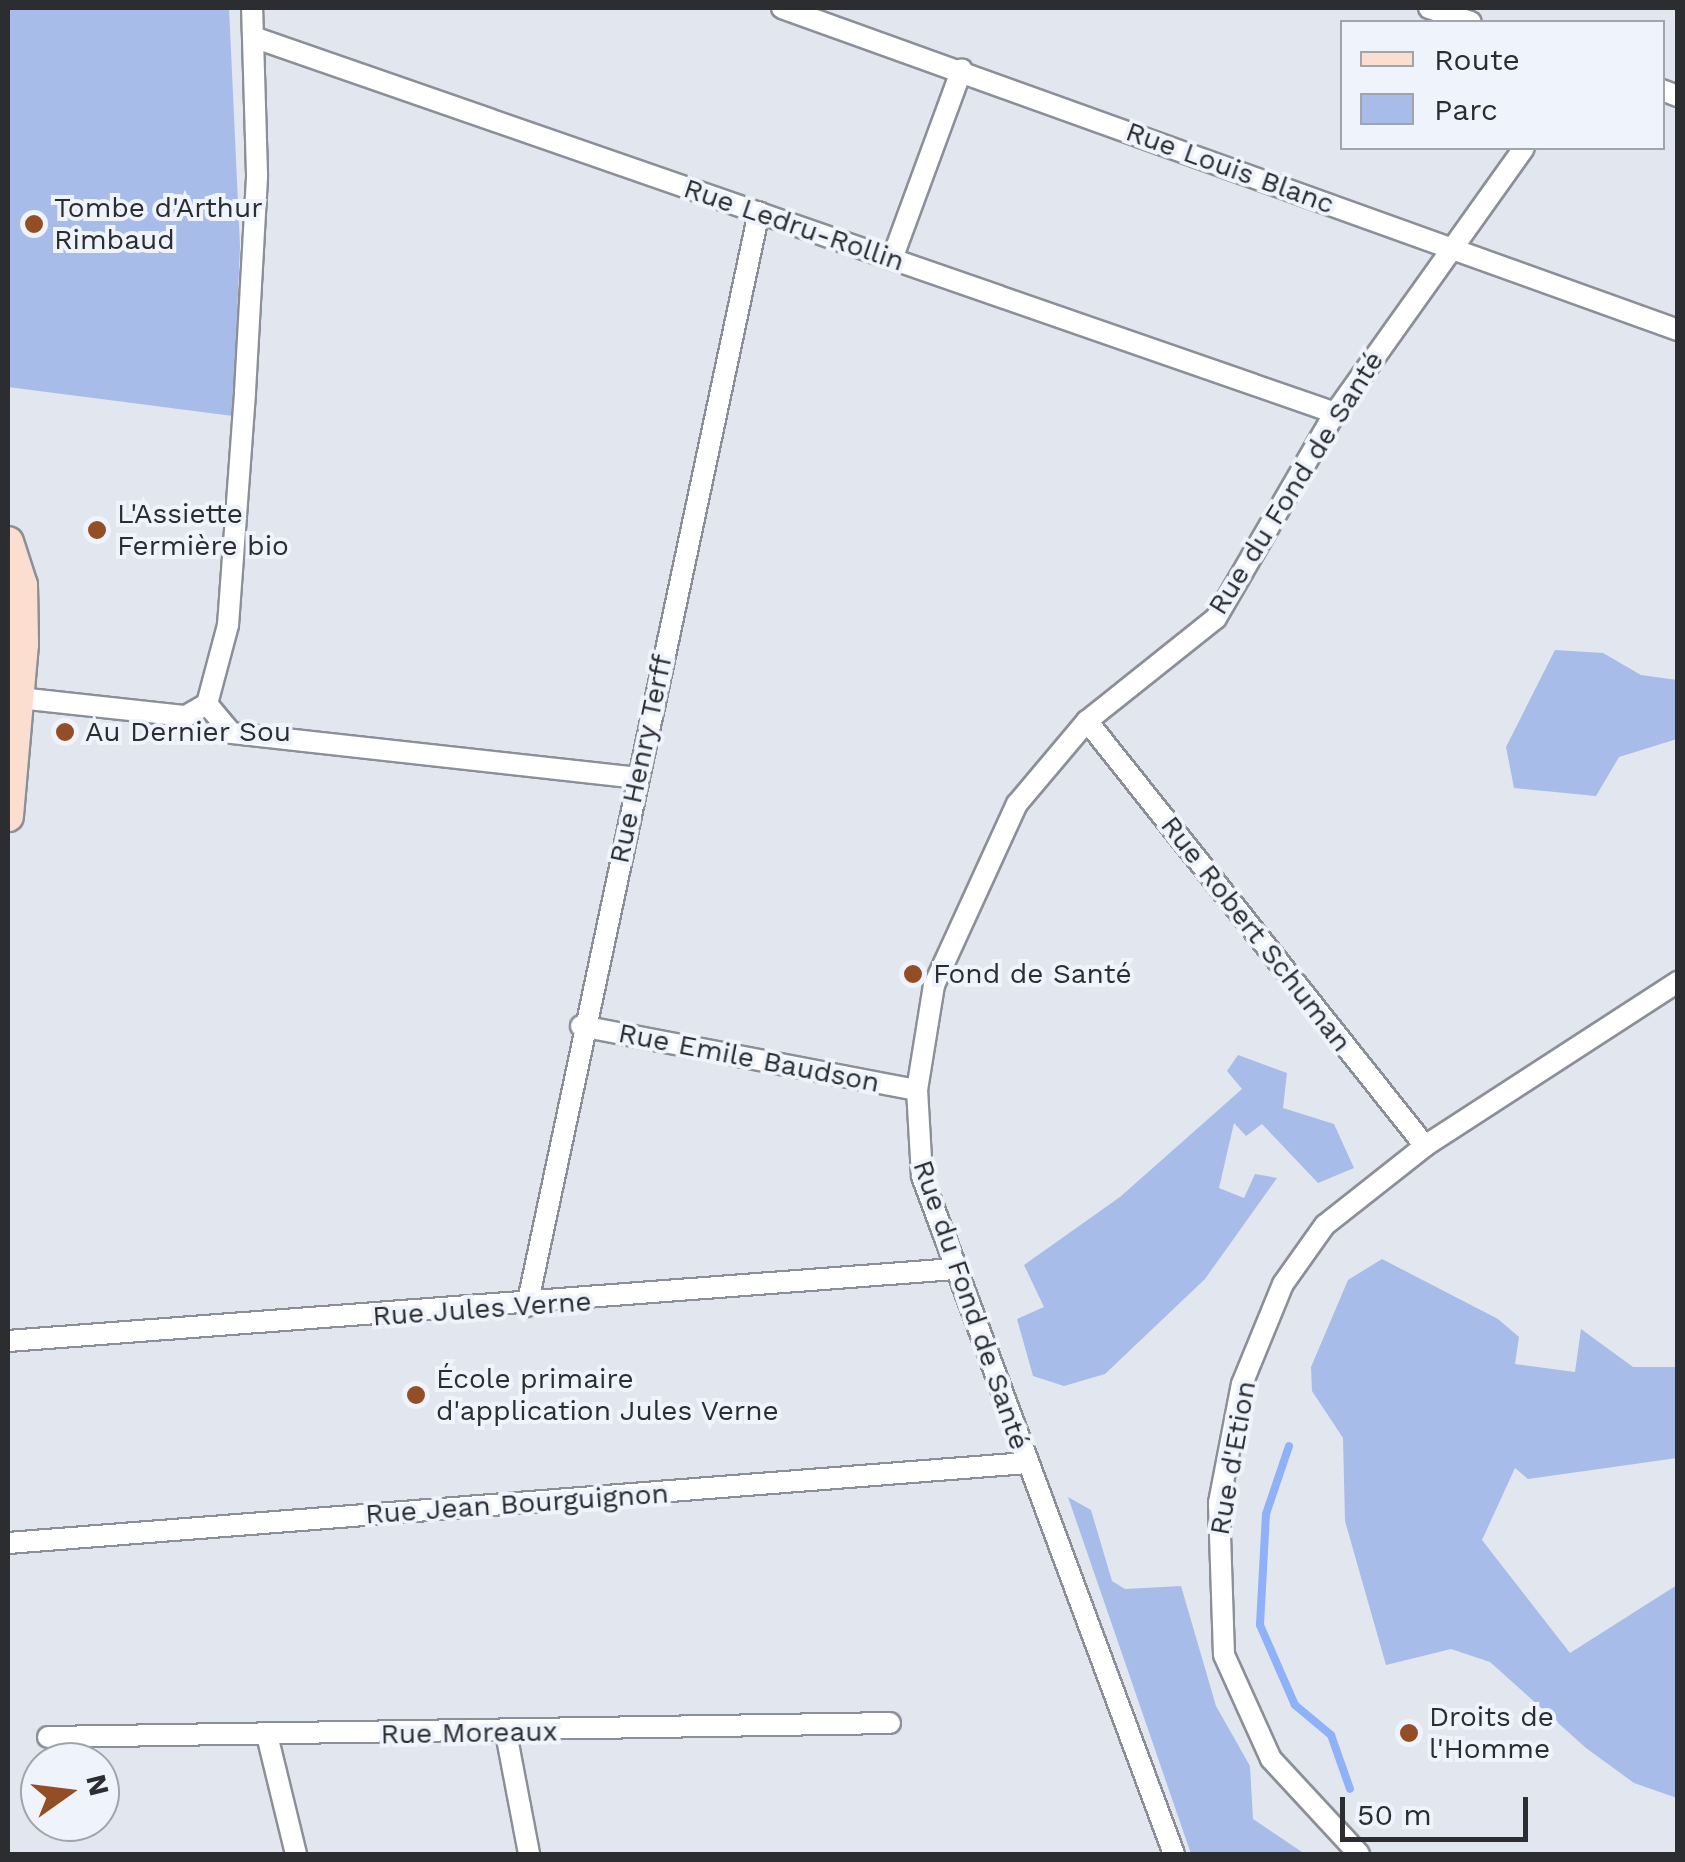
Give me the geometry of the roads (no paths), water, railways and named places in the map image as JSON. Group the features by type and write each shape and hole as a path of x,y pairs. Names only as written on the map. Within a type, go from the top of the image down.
{"main road":[{"path":"8,542 22,585 19,698 8,816"}],"street":[{"path":"19,698 186,716 208,704 228,625 245,392 257,174 252,8"},
{"name":"Rue Louis Blanc","path":"782,8 962,69 1678,330"},
{"path":"1429,8 1466,20"},
{"name":"Rue Ledru-Rollin","path":"252,37 1335,413"},
{"path":"892,259 962,69"},
{"name":"Rue du Fond de Santé","path":"1174,1854 922,1176 917,1090 952,936 1017,804 1088,721 1216,618 1335,413 1523,150"},
{"name":"Rue Henry Terff","path":"527,1306 581,1026 638,778 758,212"},
{"path":"208,704 231,734 638,778"},
{"name":"Rue Robert Schuman","path":"1088,721 1425,1146"},
{"name":"Rue d'Etion","path":"1359,1854 1271,1759 1224,1655 1219,1503 1242,1384 1283,1284 1326,1226 1425,1146 1678,982"},
{"name":"Rue Emile Baudson","path":"581,1026 917,1090"},
{"name":"Rue Jules Verne","path":"8,1341 527,1306 955,1269"},
{"name":"Rue Jean Bourguignon","path":"8,1543 1026,1463"},
{"name":"Rue Moreaux","path":"48,1737 506,1733 890,1723"},
{"path":"506,1733 529,1854"},
{"path":"267,1735 296,1854"}],"waterway":[{"path":"1289,1446 1266,1514 1260,1625 1295,1705 1331,1735 1350,1789"}],"place":[{"name":"Tombe d'Arthur Rimbaud","path":"34,224"},
{"name":"L'Assiette Fermière bio","path":"97,530"},
{"name":"Au Dernier Sou","path":"65,732"},
{"name":"Fond de Santé","path":"913,974"},
{"name":"École primaire d'application Jules Verne","path":"416,1395"},
{"name":"Droits de l'Homme","path":"1409,1733"}]}
